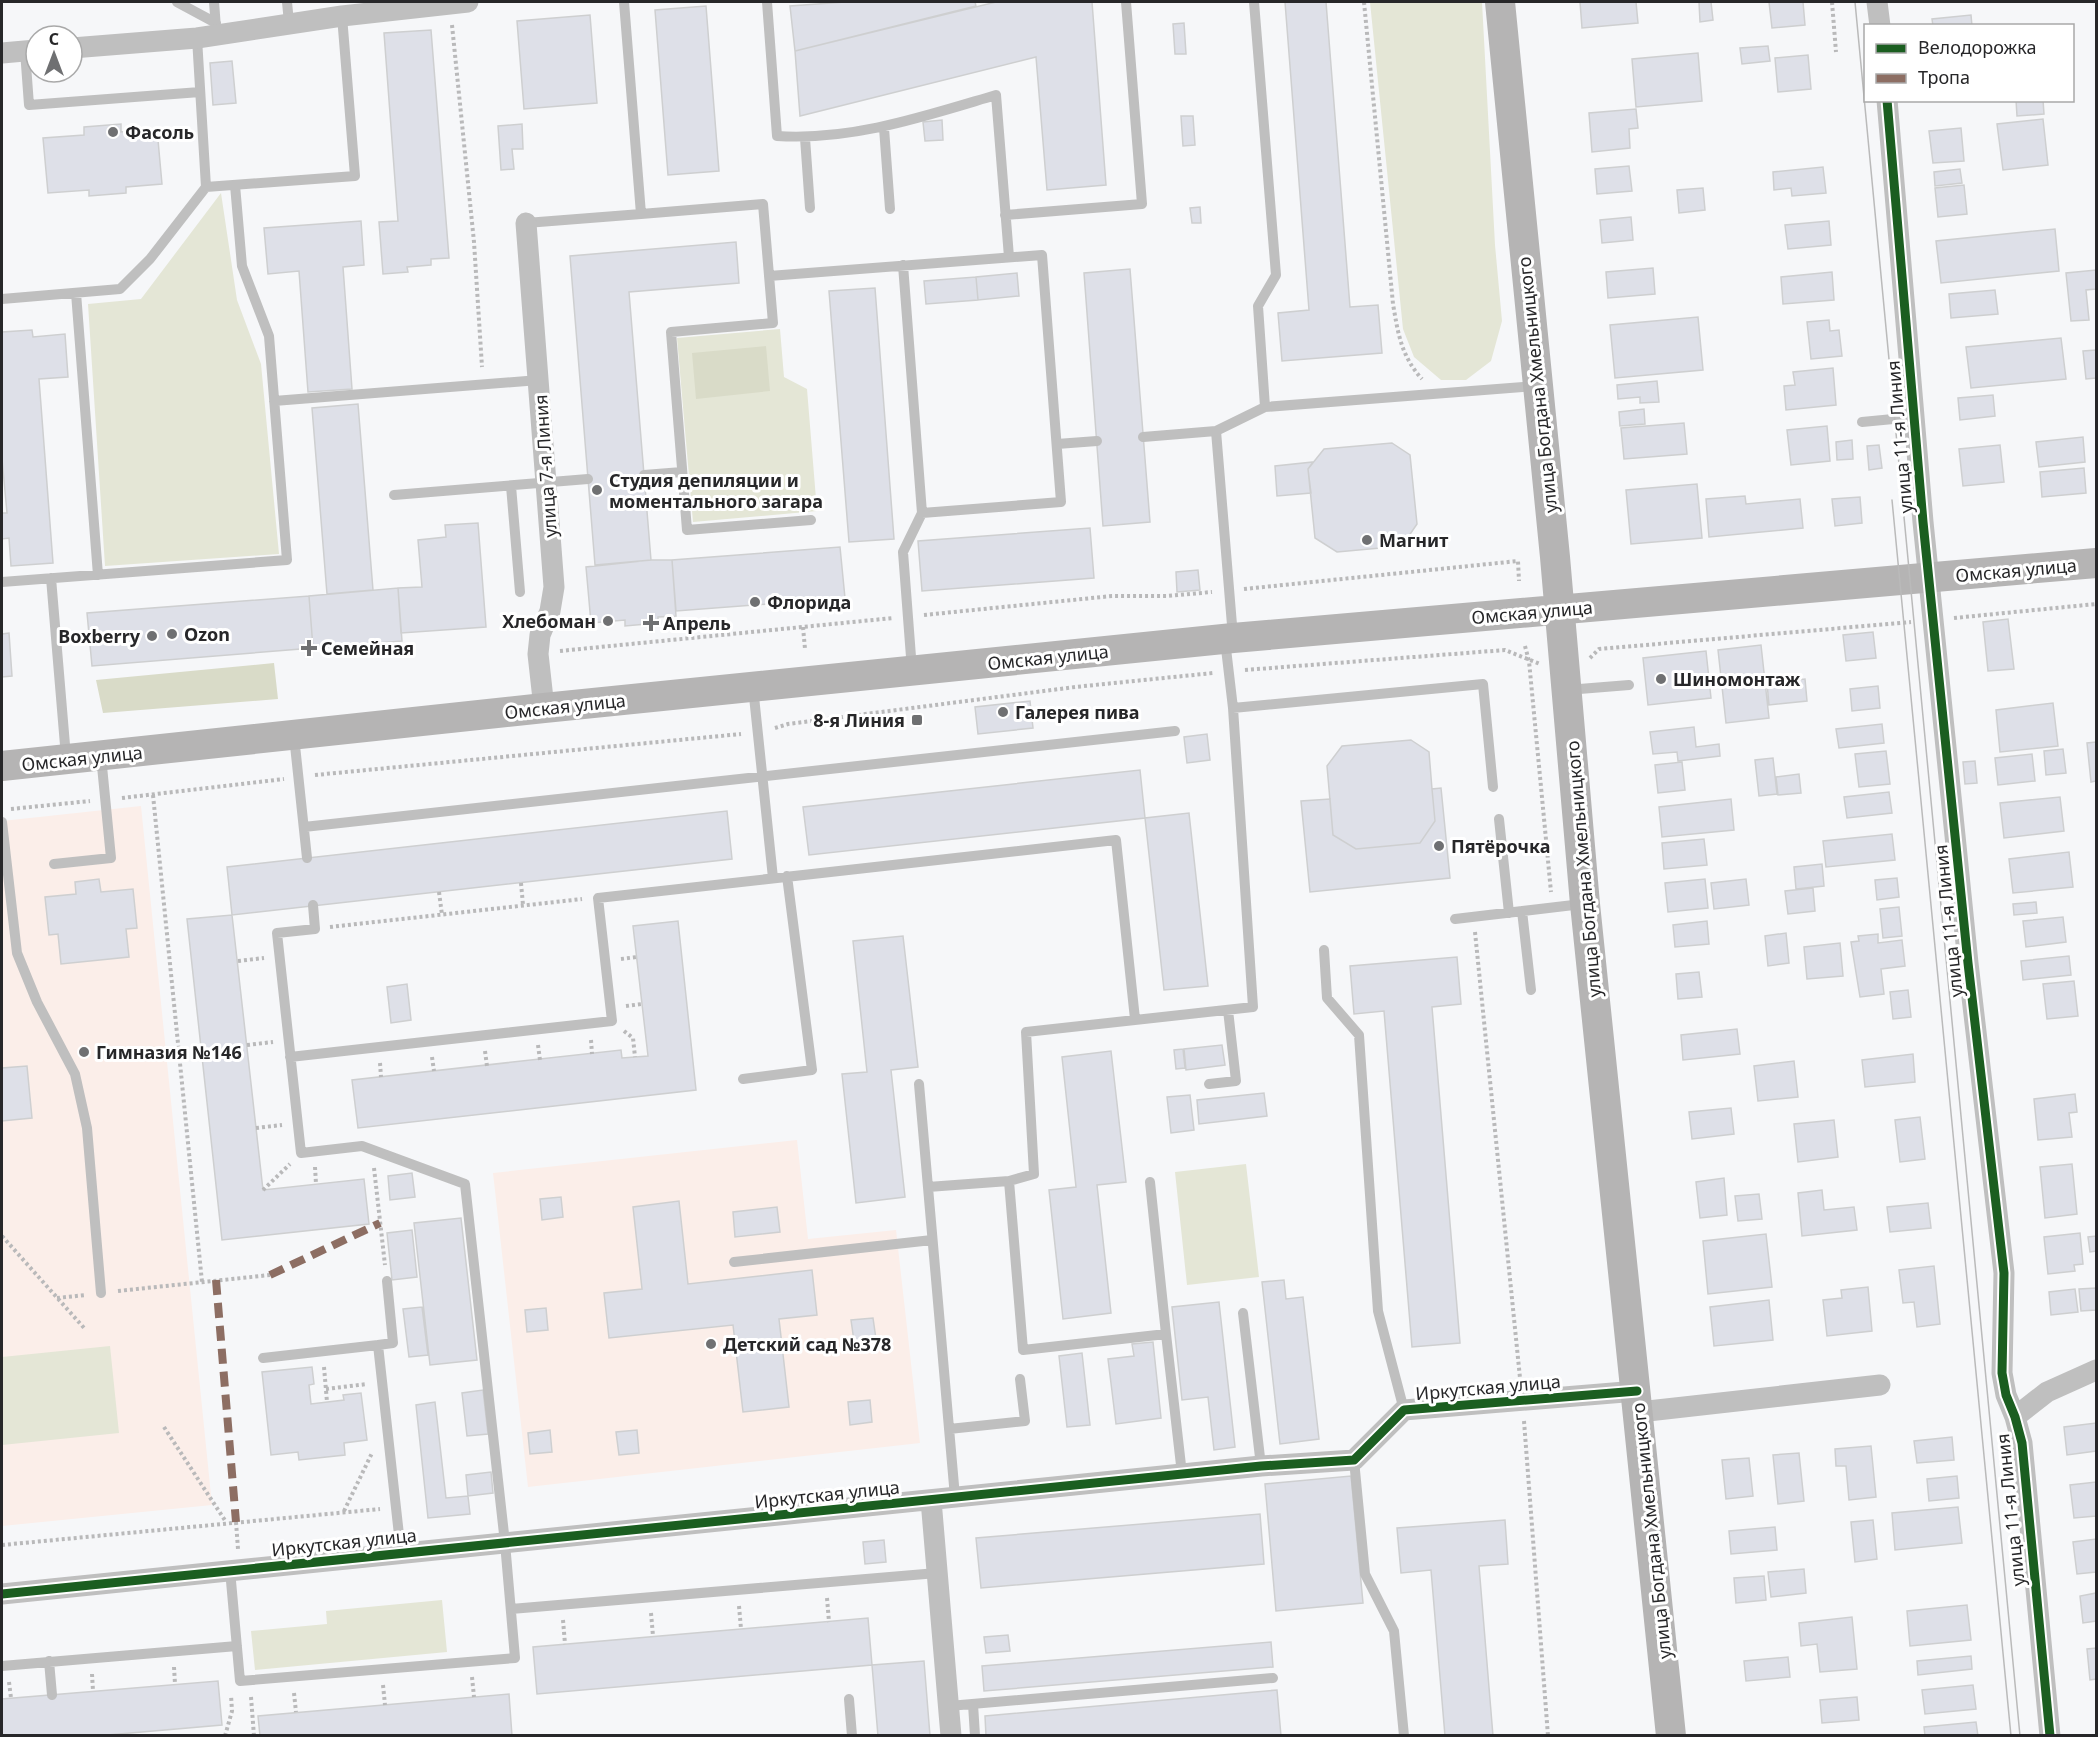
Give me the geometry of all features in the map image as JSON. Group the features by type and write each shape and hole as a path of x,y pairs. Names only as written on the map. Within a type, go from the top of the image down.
{"main road":[{"name":"улица Богдана Хмельницкого","path":"1500,2 1560,610 1585,904 1671,1736"},
{"name":"Омская улица","path":"2,766 544,708 1229,639 2097,563"}],"street":[{"path":"1877,2 1880,24"},
{"path":"84,47 459,3"},
{"path":"2,53 24,51"},
{"name":"улица 11-я Линия","path":"1887,102 1929,578 1970,975 2004,1273 2002,1373 2006,1395 2022,1443 2050,1736"},
{"name":"улица 7-я Линия","path":"526,223 554,587 550,611 540,635 538,654 544,708"},
{"path":"2015,1417 2047,1392 2097,1370"},
{"name":"Иркутская улица","path":"2,1594 1261,1466 1354,1460 1404,1410 1522,1401 1638,1402 1880,1385"},
{"path":"931,1500 951,1736"}],"lane":[{"path":"177,2 210,32"},
{"path":"2,299 120,289 150,259 206,187 200,92 214,2"},
{"path":"287,2 289,24"},
{"path":"624,2 641,214"},
{"path":"767,2 777,136 805,138 884,128 996,95 1009,257"},
{"path":"1005,215 1142,204 1126,2"},
{"path":"1254,2 1276,275 1258,306 1265,407"},
{"path":"206,187 355,176 342,16"},
{"path":"29,84 29,105 200,92"},
{"path":"884,128 890,209"},
{"path":"805,138 810,208"},
{"path":"2,582 287,560 269,336 242,266 235,185"},
{"path":"526,223 763,204 773,323 671,332 687,530 812,520"},
{"path":"769,276 1042,255 1061,502 922,513"},
{"path":"903,266 922,513 903,552 906,617 912,671"},
{"path":"76,293 98,574"},
{"path":"274,400 539,380"},
{"path":"1143,437 1216,431 1265,407 1538,385"},
{"path":"1862,422 1914,417"},
{"path":"928,1187 1009,1181 1034,1174 1026,1032 1254,1007 1229,671 1230,590 1216,431"},
{"path":"1057,444 1097,441"},
{"path":"644,475 682,472"},
{"path":"394,495 588,479"},
{"path":"511,486 520,592"},
{"path":"51,578 66,759"},
{"path":"1233,708 1483,684 1493,788"},
{"path":"1567,690 1629,685"},
{"path":"753,687 773,878"},
{"path":"304,827 1175,731"},
{"path":"294,736 307,858"},
{"path":"54,864 111,858 101,756"},
{"path":"1499,819 1509,913"},
{"path":"2,822 6,908 17,953 37,1002 75,1074 81,1096 87,1128 101,1293"},
{"path":"290,1057 612,1022 598,897 1116,840 1135,1020"},
{"path":"743,1079 812,1070 788,876"},
{"path":"1455,919 1585,904"},
{"path":"230,1570 240,1681 515,1658 505,1543 465,1184 362,1146 301,1153 277,933 315,928 313,905"},
{"path":"1522,911 1531,990"},
{"path":"1324,950 1327,998 1359,1035 1378,1311 1404,1410"},
{"path":"1209,1084 1236,1081 1228,1010"},
{"path":"919,1084 955,1497"},
{"path":"1009,1181 1023,1350 1166,1334"},
{"path":"1150,1182 1182,1474"},
{"path":"734,1262 932,1240"},
{"path":"263,1358 393,1343 387,1281"},
{"path":"1244,1313 1261,1466"},
{"path":"378,1345 401,1553"},
{"path":"949,1430 1025,1421 1020,1379"},
{"path":"1354,1460 1365,1574 1394,1630 1404,1736"},
{"path":"511,1609 937,1573"},
{"path":"2,1666 237,1646"},
{"path":"49,1662 52,1695"},
{"path":"949,1706 1273,1678"},
{"path":"849,1699 852,1736"},
{"path":"972,1704 975,1736"}],"path":[{"path":"1364,2 1393,304 1399,342 1413,369 1435,393"},
{"path":"1832,2 1836,52"},
{"path":"459,3 483,384"},
{"path":"538,654 1112,596 1167,596 1518,561 1519,581"},
{"path":"1585,663 1599,649 2097,604"},
{"path":"803,627 805,649"},
{"path":"1525,646 1529,661 1552,908"},
{"path":"2,810 153,795 298,777 757,732 788,724 1063,688 1229,671 1505,650 1529,661"},
{"path":"153,795 202,1282"},
{"path":"521,883 523,905"},
{"path":"439,892 442,915"},
{"path":"315,928 598,897"},
{"path":"1473,916 1522,1401 1548,1736"},
{"path":"621,959 637,957"},
{"path":"238,961 258,959"},
{"path":"626,1006 642,1004"},
{"path":"633,1038 635,1057"},
{"path":"591,1039 592,1054"},
{"path":"247,1045 268,1042"},
{"path":"538,1044 540,1060"},
{"path":"485,1050 487,1066"},
{"path":"432,1056 434,1071"},
{"path":"380,1062 381,1077"},
{"path":"256,1128 277,1126"},
{"path":"372,1150 387,1281"},
{"path":"315,1168 316,1184"},
{"path":"263,1190 282,1171"},
{"path":"2,1236 85,1329"},
{"path":"57,1298 270,1275"},
{"path":"322,1351 327,1402"},
{"path":"164,1428 227,1523"},
{"path":"344,1512 376,1446"},
{"path":"2,1545 396,1507"},
{"path":"828,1607 829,1622"},
{"path":"740,1614 741,1629"},
{"path":"652,1622 653,1636"},
{"path":"563,1629 565,1644"},
{"path":"174,1673 175,1684"},
{"path":"92,1680 93,1691"},
{"path":"249,1681 254,1736"},
{"path":"472,1685 474,1697"},
{"path":"10,1687 11,1698"},
{"path":"383,1690 385,1705"},
{"path":"294,1700 296,1712"},
{"path":"225,1736 232,1711"}],"shaded area":[{"name":"Гимназия №146","path":"141,806 212,1505 2,1526 2,821"},
{"name":"Детский сад №378","path":"797,1140 808,1239 896,1230 920,1443 528,1487 493,1173"}],"green space":[{"path":"1370,2 1482,2 1495,245 1502,321 1491,361 1466,380 1441,380 1414,357 1403,329"},
{"path":"221,193 237,300 261,364 279,554 105,566 88,304 141,299"},
{"path":"780,329 784,377 807,389 817,511 693,522 677,338"},
{"path":"766,346 770,391 696,399 692,353"},
{"path":"274,663 278,699 103,713 96,680"},
{"path":"1246,1164 1259,1277 1187,1285 1175,1172"},
{"path":"110,1346 119,1433 2,1445 2,1357"},
{"path":"442,1600 447,1652 255,1670 251,1631 327,1624 326,1611"}],"building":[{"path":"845,2 975,2 976,6 795,51 790,6"},
{"path":"996,2 1092,2 1106,185 1047,190 1036,57 800,116 795,51"},
{"path":"1285,2 1326,2 1350,307 1378,305 1382,353 1282,361 1278,313 1309,310"},
{"path":"1580,2 1636,2 1638,23 1582,28"},
{"path":"1699,2 1711,2 1713,20 1700,22"},
{"path":"1769,2 1803,2 1805,25 1772,28"},
{"path":"706,6 719,171 668,175 655,10"},
{"path":"590,15 597,103 524,109 517,21"},
{"path":"1971,15 1972,24 1933,24 1932,19"},
{"path":"1184,23 1186,54 1175,54 1173,24"},
{"path":"431,30 449,258 431,259 431,265 407,267 408,272 383,274 379,222 398,221 384,33"},
{"path":"1768,46 1770,61 1742,64 1740,48"},
{"path":"1698,53 1702,101 1636,107 1632,59"},
{"path":"1808,55 1811,89 1778,92 1775,58"},
{"path":"232,61 236,103 213,105 210,63"},
{"path":"2016,102 2043,102 2044,114 2017,116"},
{"path":"1636,109 1638,128 1629,129 1630,148 1592,152 1589,113"},
{"path":"1181,116 1193,116 1195,145 1183,146"},
{"path":"2043,119 2048,165 2003,170 1997,124"},
{"path":"942,120 943,140 925,141 923,122"},
{"path":"121,124 121,132 157,129 162,184 126,187 126,193 89,196 89,190 48,193 43,138 84,135 84,127"},
{"path":"522,124 523,149 512,149 514,169 501,170 498,126"},
{"path":"1961,128 1964,161 1933,163 1929,131"},
{"path":"1629,166 1632,191 1597,194 1595,169"},
{"path":"1823,167 1826,193 1792,196 1791,188 1774,190 1773,172"},
{"path":"1960,169 1962,183 1935,186 1934,172"},
{"path":"1964,185 1967,214 1938,217 1935,188"},
{"path":"1703,188 1705,210 1679,213 1677,190"},
{"path":"1200,207 1201,223 1192,223 1190,208"},
{"path":"1631,217 1633,240 1602,243 1600,220"},
{"path":"361,221 364,265 343,267 352,389 308,392 299,271 268,274 264,228"},
{"path":"1829,221 1831,245 1788,249 1785,225"},
{"path":"2055,229 2059,271 1941,283 1936,241"},
{"path":"736,242 739,283 629,292 651,560 595,565 570,256"},
{"path":"1653,268 1655,294 1608,298 1606,272"},
{"path":"1130,269 1150,522 1103,526 1084,273"},
{"path":"2096,270 2096,289 2086,290 2089,320 2071,321 2066,273"},
{"path":"1832,272 1834,300 1783,304 1781,277"},
{"path":"1017,273 1019,296 978,300 976,277"},
{"path":"976,277 978,300 926,304 924,281"},
{"path":"875,288 894,539 849,542 829,291"},
{"path":"1995,290 1998,314 1951,318 1949,294"},
{"path":"1698,317 1703,370 1615,378 1610,325"},
{"path":"1829,320 1830,331 1839,330 1842,356 1811,359 1807,322"},
{"path":"32,330 33,337 65,334 68,377 39,379 53,563 11,566 9,538 2,539 2,513 7,513 2,459 2,332"},
{"path":"2061,338 2066,379 1971,388 1966,347"},
{"path":"2096,350 2096,378 2086,379 2083,351"},
{"path":"1833,368 1836,405 1786,410 1784,386 1795,385 1793,372"},
{"path":"1657,381 1659,402 1640,403 1640,397 1618,399 1617,385"},
{"path":"1993,395 1995,416 1960,420 1958,398"},
{"path":"358,404 373,590 327,594 312,408"},
{"path":"1644,409 1645,424 1620,426 1619,412"},
{"path":"1684,423 1687,454 1624,459 1621,428"},
{"path":"1827,426 1830,461 1791,465 1787,430"},
{"path":"2083,437 2085,462 2039,467 2036,442"},
{"path":"1852,440 1853,459 1837,460 1836,442"},
{"path":"1392,443 1410,455 1417,524 1402,546 1337,552 1315,538 1308,469 1324,449"},
{"path":"1879,445 1882,468 1869,470 1867,446"},
{"path":"2000,445 2004,482 1963,486 1959,449"},
{"path":"1313,462 1308,469 1311,493 1277,496 1275,466"},
{"path":"2084,468 2086,493 2042,497 2040,472"},
{"path":"1697,484 1702,538 1631,544 1626,490"},
{"path":"1745,496 1746,504 1800,499 1803,528 1709,537 1706,499"},
{"path":"1860,497 1862,523 1835,526 1832,499"},
{"path":"478,523 486,627 401,633 398,588 422,587 418,540 446,537 445,525"},
{"path":"1090,528 1094,578 922,591 918,541"},
{"path":"840,547 845,598 676,611 672,560"},
{"path":"672,560 676,616 658,617 658,623 625,626 625,620 591,623 586,567"},
{"path":"1198,570 1200,590 1177,592 1176,572"},
{"path":"398,588 402,641 313,648 309,596"},
{"path":"309,596 313,648 92,666 87,613"},
{"path":"2008,619 2014,669 1988,671 1983,622"},
{"path":"1873,632 1876,658 1846,661 1843,635"},
{"path":"9,633 12,676 2,677 2,634"},
{"path":"1761,645 1769,718 1726,723 1718,650"},
{"path":"1706,651 1711,698 1648,705 1643,658"},
{"path":"1805,679 1807,701 1769,705 1767,683"},
{"path":"1878,686 1880,708 1852,711 1850,689"},
{"path":"1030,701 1033,728 978,734 975,707"},
{"path":"2053,703 2058,746 2000,752 1996,710"},
{"path":"1882,724 1884,743 1839,748 1836,729"},
{"path":"1694,727 1696,747 1719,744 1720,756 1678,761 1677,752 1653,754 1650,732"},
{"path":"1207,734 1210,760 1187,763 1184,737"},
{"path":"1411,740 1429,752 1435,821 1420,843 1356,849 1333,835 1327,766 1342,746"},
{"path":"2096,742 2096,781 2091,782 2087,743"},
{"path":"2063,749 2066,773 2046,775 2044,751"},
{"path":"1886,751 1890,784 1859,787 1855,754"},
{"path":"2032,754 2035,781 1998,785 1995,758"},
{"path":"1773,758 1777,794 1759,796 1755,760"},
{"path":"1975,761 1977,783 1965,784 1963,762"},
{"path":"1682,762 1685,790 1658,793 1655,765"},
{"path":"1140,770 1145,818 809,855 803,807"},
{"path":"1799,774 1801,793 1778,795 1776,777"},
{"path":"1441,788 1450,878 1310,892 1301,801 1330,799 1333,835 1356,849 1420,843 1435,821 1432,789"},
{"path":"1889,792 1892,813 1847,818 1844,797"},
{"path":"2060,797 2064,831 2004,838 2000,803"},
{"path":"1731,799 1734,830 1662,837 1659,807"},
{"path":"727,811 732,859 232,915 227,867"},
{"path":"1189,813 1208,986 1164,990 1145,818"},
{"path":"1892,834 1895,860 1826,867 1823,841"},
{"path":"1704,839 1707,865 1664,869 1662,843"},
{"path":"2069,852 2073,887 2013,893 2009,859"},
{"path":"1822,864 1824,886 1796,889 1794,867"},
{"path":"1897,878 1899,897 1877,900 1875,880"},
{"path":"99,879 101,892 133,889 137,928 126,929 129,957 61,964 58,934 49,935 45,897 76,894 75,882"},
{"path":"1705,879 1708,908 1668,912 1665,883"},
{"path":"1746,879 1749,905 1714,909 1711,883"},
{"path":"1813,888 1815,911 1788,914 1785,891"},
{"path":"2036,902 2037,913 2014,915 2013,904"},
{"path":"1899,907 1902,936 1883,938 1880,909"},
{"path":"232,915 263,1190 364,1179 369,1224 222,1240 187,919"},
{"path":"2063,917 2066,942 2026,947 2023,921"},
{"path":"678,921 696,1090 358,1128 352,1080 621,1050 622,1058 648,1056 633,926"},
{"path":"1707,921 1709,944 1675,947 1673,925"},
{"path":"1786,933 1789,963 1768,966 1765,936"},
{"path":"1878,934 1878,943 1902,940 1905,966 1881,969 1884,994 1860,997 1851,942 1859,941 1858,936"},
{"path":"903,936 918,1067 891,1070 905,1197 856,1203 842,1074 867,1072 853,941"},
{"path":"1840,943 1843,976 1807,979 1804,947"},
{"path":"2069,956 2071,975 2023,980 2021,961"},
{"path":"1457,957 1461,1004 1432,1007 1460,1343 1412,1347 1384,1011 1354,1014 1350,966"},
{"path":"1699,972 1702,997 1678,999 1676,974"},
{"path":"2074,981 2078,1016 2047,1019 2043,984"},
{"path":"407,984 411,1020 391,1023 387,987"},
{"path":"1908,990 1911,1017 1893,1019 1890,992"},
{"path":"1737,1029 1740,1054 1683,1060 1681,1035"},
{"path":"1222,1045 1225,1065 1186,1070 1184,1049"},
{"path":"1183,1049 1185,1068 1176,1069 1174,1050"},
{"path":"1111,1051 1126,1182 1097,1185 1111,1313 1063,1319 1049,1190 1076,1187 1062,1057"},
{"path":"1913,1054 1915,1082 1865,1087 1862,1060"},
{"path":"1794,1061 1798,1097 1758,1101 1754,1066"},
{"path":"27,1066 32,1118 2,1121 2,1068"},
{"path":"1264,1093 1267,1116 1199,1124 1197,1100"},
{"path":"2075,1094 2077,1112 2069,1113 2072,1137 2038,1140 2034,1099"},
{"path":"1190,1095 1194,1130 1171,1133 1167,1097"},
{"path":"1731,1108 1734,1134 1692,1139 1689,1112"},
{"path":"1920,1117 1925,1159 1900,1162 1895,1120"},
{"path":"1834,1120 1838,1157 1798,1162 1794,1124"},
{"path":"2072,1164 2077,1214 2045,1218 2040,1167"},
{"path":"412,1173 415,1197 390,1200 388,1176"},
{"path":"1724,1178 1727,1215 1700,1218 1696,1182"},
{"path":"1822,1190 1824,1210 1854,1207 1857,1230 1802,1236 1798,1193"},
{"path":"1759,1194 1762,1219 1738,1221 1735,1196"},
{"path":"561,1197 563,1217 542,1220 540,1199"},
{"path":"679,1201 688,1284 812,1270 817,1315 779,1319 789,1407 743,1412 733,1325 609,1338 604,1293 642,1289 633,1207"},
{"path":"1928,1203 1931,1228 1890,1232 1887,1207"},
{"path":"777,1207 780,1232 735,1237 733,1212"},
{"path":"461,1218 477,1360 430,1365 414,1223"},
{"path":"412,1230 417,1277 392,1280 387,1233"},
{"path":"2080,1233 2083,1264 2074,1265 2075,1271 2048,1274 2044,1237"},
{"path":"1766,1234 1772,1287 1708,1294 1703,1241"},
{"path":"2096,1236 2096,1251 2090,1252 2088,1237"},
{"path":"1934,1266 1940,1324 1917,1327 1914,1302 1903,1303 1899,1270"},
{"path":"1284,1280 1286,1299 1303,1297 1319,1439 1280,1444 1262,1282"},
{"path":"1868,1287 1872,1331 1827,1336 1823,1300 1842,1298 1841,1290"},
{"path":"2096,1288 2096,1310 2081,1311 2079,1289"},
{"path":"2075,1289 2078,1312 2051,1315 2049,1292"},
{"path":"1769,1300 1773,1340 1714,1346 1710,1307"},
{"path":"1219,1302 1235,1447 1214,1450 1208,1397 1182,1400 1172,1307"},
{"path":"422,1307 428,1355 409,1357 403,1309"},
{"path":"546,1308 548,1330 527,1332 525,1310"},
{"path":"873,1318 876,1339 854,1341 851,1320"},
{"path":"1153,1342 1161,1418 1116,1424 1108,1359 1134,1356 1132,1344"},
{"path":"1082,1353 1090,1425 1067,1427 1059,1356"},
{"path":"312,1367 314,1384 309,1385 311,1404 344,1400 343,1395 361,1393 367,1440 344,1443 345,1455 299,1460 298,1452 271,1455 262,1372"},
{"path":"483,1390 488,1434 467,1436 462,1393"},
{"path":"870,1400 872,1422 850,1425 848,1402"},
{"path":"435,1402 446,1498 468,1496 470,1514 428,1518 416,1405"},
{"path":"2096,1423 2096,1451 2067,1455 2064,1427"},
{"path":"550,1430 552,1452 530,1454 528,1433"},
{"path":"637,1430 639,1453 619,1455 616,1432"},
{"path":"1952,1437 1954,1460 1917,1463 1914,1441"},
{"path":"1871,1446 1876,1497 1849,1500 1846,1466 1836,1466 1835,1449"},
{"path":"1799,1453 1804,1501 1778,1504 1773,1455"},
{"path":"1749,1458 1753,1496 1726,1499 1722,1460"},
{"path":"491,1472 493,1493 468,1496 466,1475"},
{"path":"1351,1476 1363,1603 1276,1611 1265,1484"},
{"path":"1957,1476 1959,1498 1929,1501 1927,1479"},
{"path":"2096,1482 2096,1516 2074,1518 2070,1485"},
{"path":"1958,1507 1962,1543 1895,1550 1892,1513"},
{"path":"1260,1514 1264,1564 981,1588 976,1538"},
{"path":"1505,1520 1508,1564 1479,1566 1493,1736 1445,1736 1431,1570 1401,1573 1397,1528"},
{"path":"1873,1520 1877,1559 1855,1562 1851,1522"},
{"path":"1775,1527 1777,1550 1731,1554 1729,1531"},
{"path":"2096,1539 2096,1572 2077,1574 2073,1542"},
{"path":"884,1540 886,1562 865,1564 863,1542"},
{"path":"1804,1569 1806,1593 1771,1597 1768,1572"},
{"path":"1764,1576 1766,1600 1736,1603 1734,1578"},
{"path":"2096,1593 2096,1621 2083,1623 2080,1596"},
{"path":"1967,1605 1971,1640 1910,1646 1907,1611"},
{"path":"1852,1617 1857,1669 1820,1672 1817,1644 1801,1646 1799,1623"},
{"path":"868,1618 872,1665 537,1694 533,1647"},
{"path":"1008,1635 1010,1651 986,1653 984,1637"},
{"path":"1271,1642 1273,1667 984,1691 982,1666"},
{"path":"2096,1648 2096,1679 2090,1680 2087,1649"},
{"path":"1971,1656 1972,1669 1918,1675 1917,1661"},
{"path":"1788,1657 1790,1677 1746,1681 1744,1661"},
{"path":"924,1661 930,1736 878,1736 872,1665"},
{"path":"218,1681 222,1725 96,1736 2,1736 2,1699"},
{"path":"1973,1685 1976,1709 1925,1714 1922,1690"},
{"path":"1277,1690 1281,1736 986,1736 985,1716"},
{"path":"509,1694 512,1736 260,1736 258,1716"},
{"path":"1857,1697 1859,1720 1822,1723 1820,1700"},
{"path":"1976,1722 1978,1736 1925,1736 1924,1727"}],"tram line":[{"path":"1855,2 1864,97"},
{"path":"1865,102 2020,1736"},
{"path":"1892,500 2011,1736"}],"marked path":[{"path":"270,1275 380,1223"},
{"path":"216,1280 236,1522"}],"cycle path":[{"path":"1887,102 1923,522 1968,963 2004,1273 2002,1373 2006,1395 2022,1443 2050,1736"},
{"path":"2,1594 1261,1466 1354,1460 1404,1410 1637,1391"}],"place":[{"name":"Фасоль","path":"113,132"},
{"name":"Студия депиляции и моментального загара","path":"597,490"},
{"name":"Магнит","path":"1367,540"},
{"name":"Флорида","path":"755,602"},
{"name":"Хлебоман","path":"608,621"},
{"name":"Апрель","path":"651,623"},
{"name":"Ozon","path":"172,634"},
{"name":"Boxberry","path":"152,636"},
{"name":"Семейная","path":"309,648"},
{"name":"Шиномонтаж","path":"1661,679"},
{"name":"Галерея пива","path":"1003,712"},
{"name":"8-я Линия","path":"917,720"},
{"name":"Пятёрочка","path":"1439,846"},
{"name":"Гимназия №146","path":"84,1052"},
{"name":"Детский сад №378","path":"711,1344"}]}
